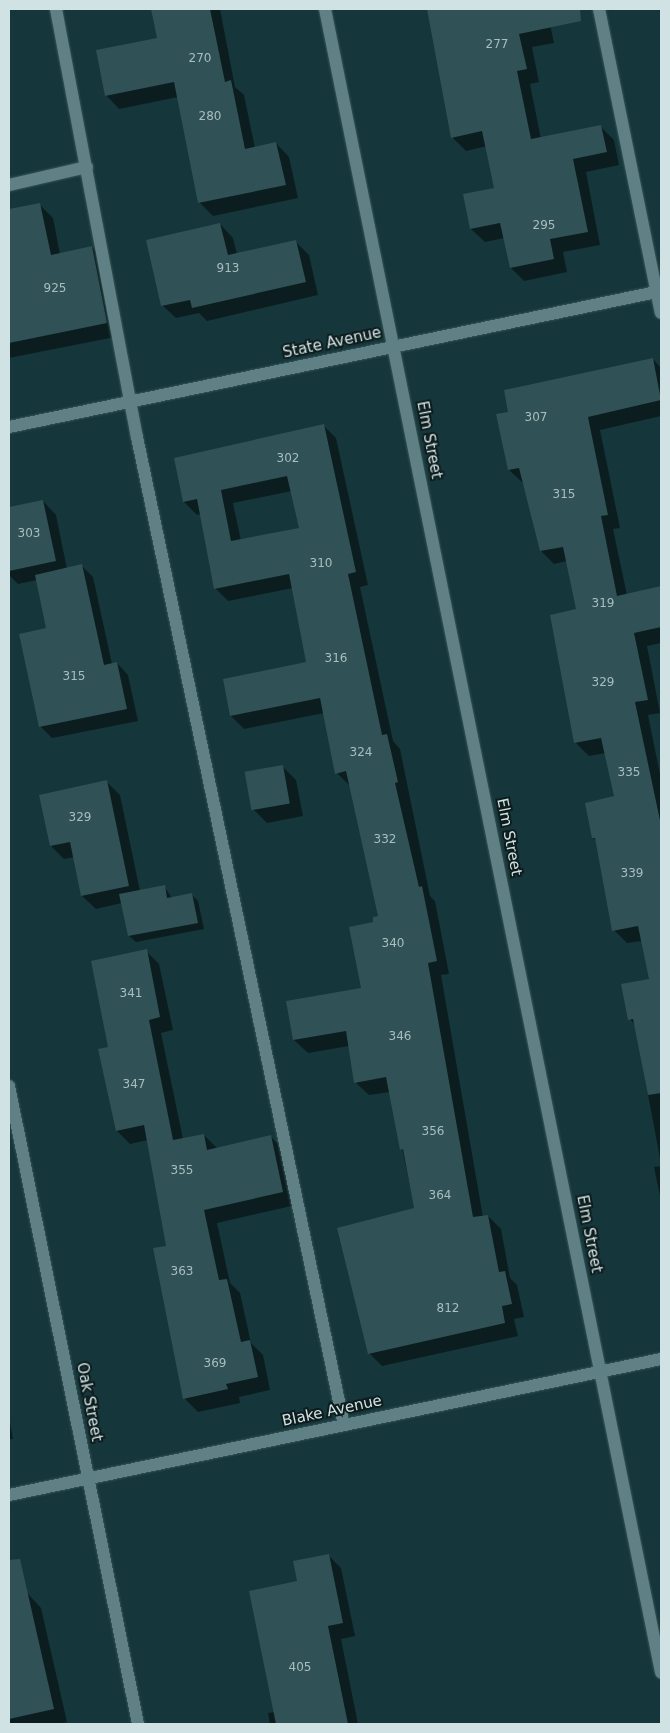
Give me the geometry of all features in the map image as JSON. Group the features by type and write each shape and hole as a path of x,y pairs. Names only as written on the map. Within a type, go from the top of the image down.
{"street":[{"path":"56,9 87,167 129,402 344,1425"},
{"name":"Elm Street","path":"325,9 661,1672"},
{"path":"599,9 659,291 661,313"},
{"path":"9,185 87,167"},
{"name":"State Avenue","path":"9,427 659,291"},
{"name":"Oak Street","path":"9,1086 138,1724"},
{"name":"Blake Avenue","path":"9,1495 661,1360"}],"building":[{"path":"151,9 210,9 225,82 231,80 245,149 276,142 286,185 198,203 174,82 105,96 96,50 157,38"},
{"path":"427,9 580,9 581,21 519,34 527,69 517,71 531,139 601,125 607,152 573,159 588,232 550,239 554,259 510,268 500,223 470,229 463,194 494,188 482,131 451,138"},
{"path":"40,203 51,255 92,246 107,323 9,343 9,209"},
{"path":"220,223 228,255 296,240 306,282 192,308 190,300 161,306 146,240"},
{"path":"653,358 661,400 588,417 608,515 601,516 617,596 661,586 661,627 634,633 648,700 635,702 661,825 661,1093 648,1095 633,1019 628,1020 621,984 649,979 638,926 612,931 595,838 592,838 585,803 614,796 601,738 574,743 550,615 576,609 563,547 540,551 519,468 508,470 496,414 508,412 504,390"},
{"path":"324,424 356,572 348,574 382,735 387,734 398,782 395,783 419,887 422,886 437,961 428,963 473,1217 488,1215 499,1272 505,1271 512,1304 502,1306 505,1323 368,1354 337,1228 414,1208 403,1149 400,1150 386,1077 354,1083 346,1031 293,1040 286,1001 361,988 349,927 373,922 373,917 378,916 346,771 335,774 320,698 230,716 223,679 306,662 289,574 214,589 197,499 183,502 174,458","holes":["287,476 299,528 231,541 221,490"]},
{"path":"43,500 56,561 9,571 9,507"},
{"path":"82,564 104,665 117,662 127,709 39,727 19,634 46,628 35,575"},
{"path":"283,765 290,803 251,810 245,772"},
{"path":"107,780 129,886 81,896 70,842 50,846 39,795"},
{"path":"165,885 167,898 192,893 198,923 128,936 119,894"},
{"path":"147,949 160,1017 149,1020 173,1140 204,1134 207,1150 271,1135 283,1192 204,1210 219,1280 227,1279 241,1342 250,1340 258,1377 226,1384 228,1389 183,1399 153,1248 166,1246 144,1125 116,1131 98,1049 108,1047 91,961"},
{"path":"329,1554 343,1623 328,1626 348,1724 276,1724 249,1591 297,1581 293,1561"},
{"path":"20,1559 54,1709 9,1719 9,1560"}]}
